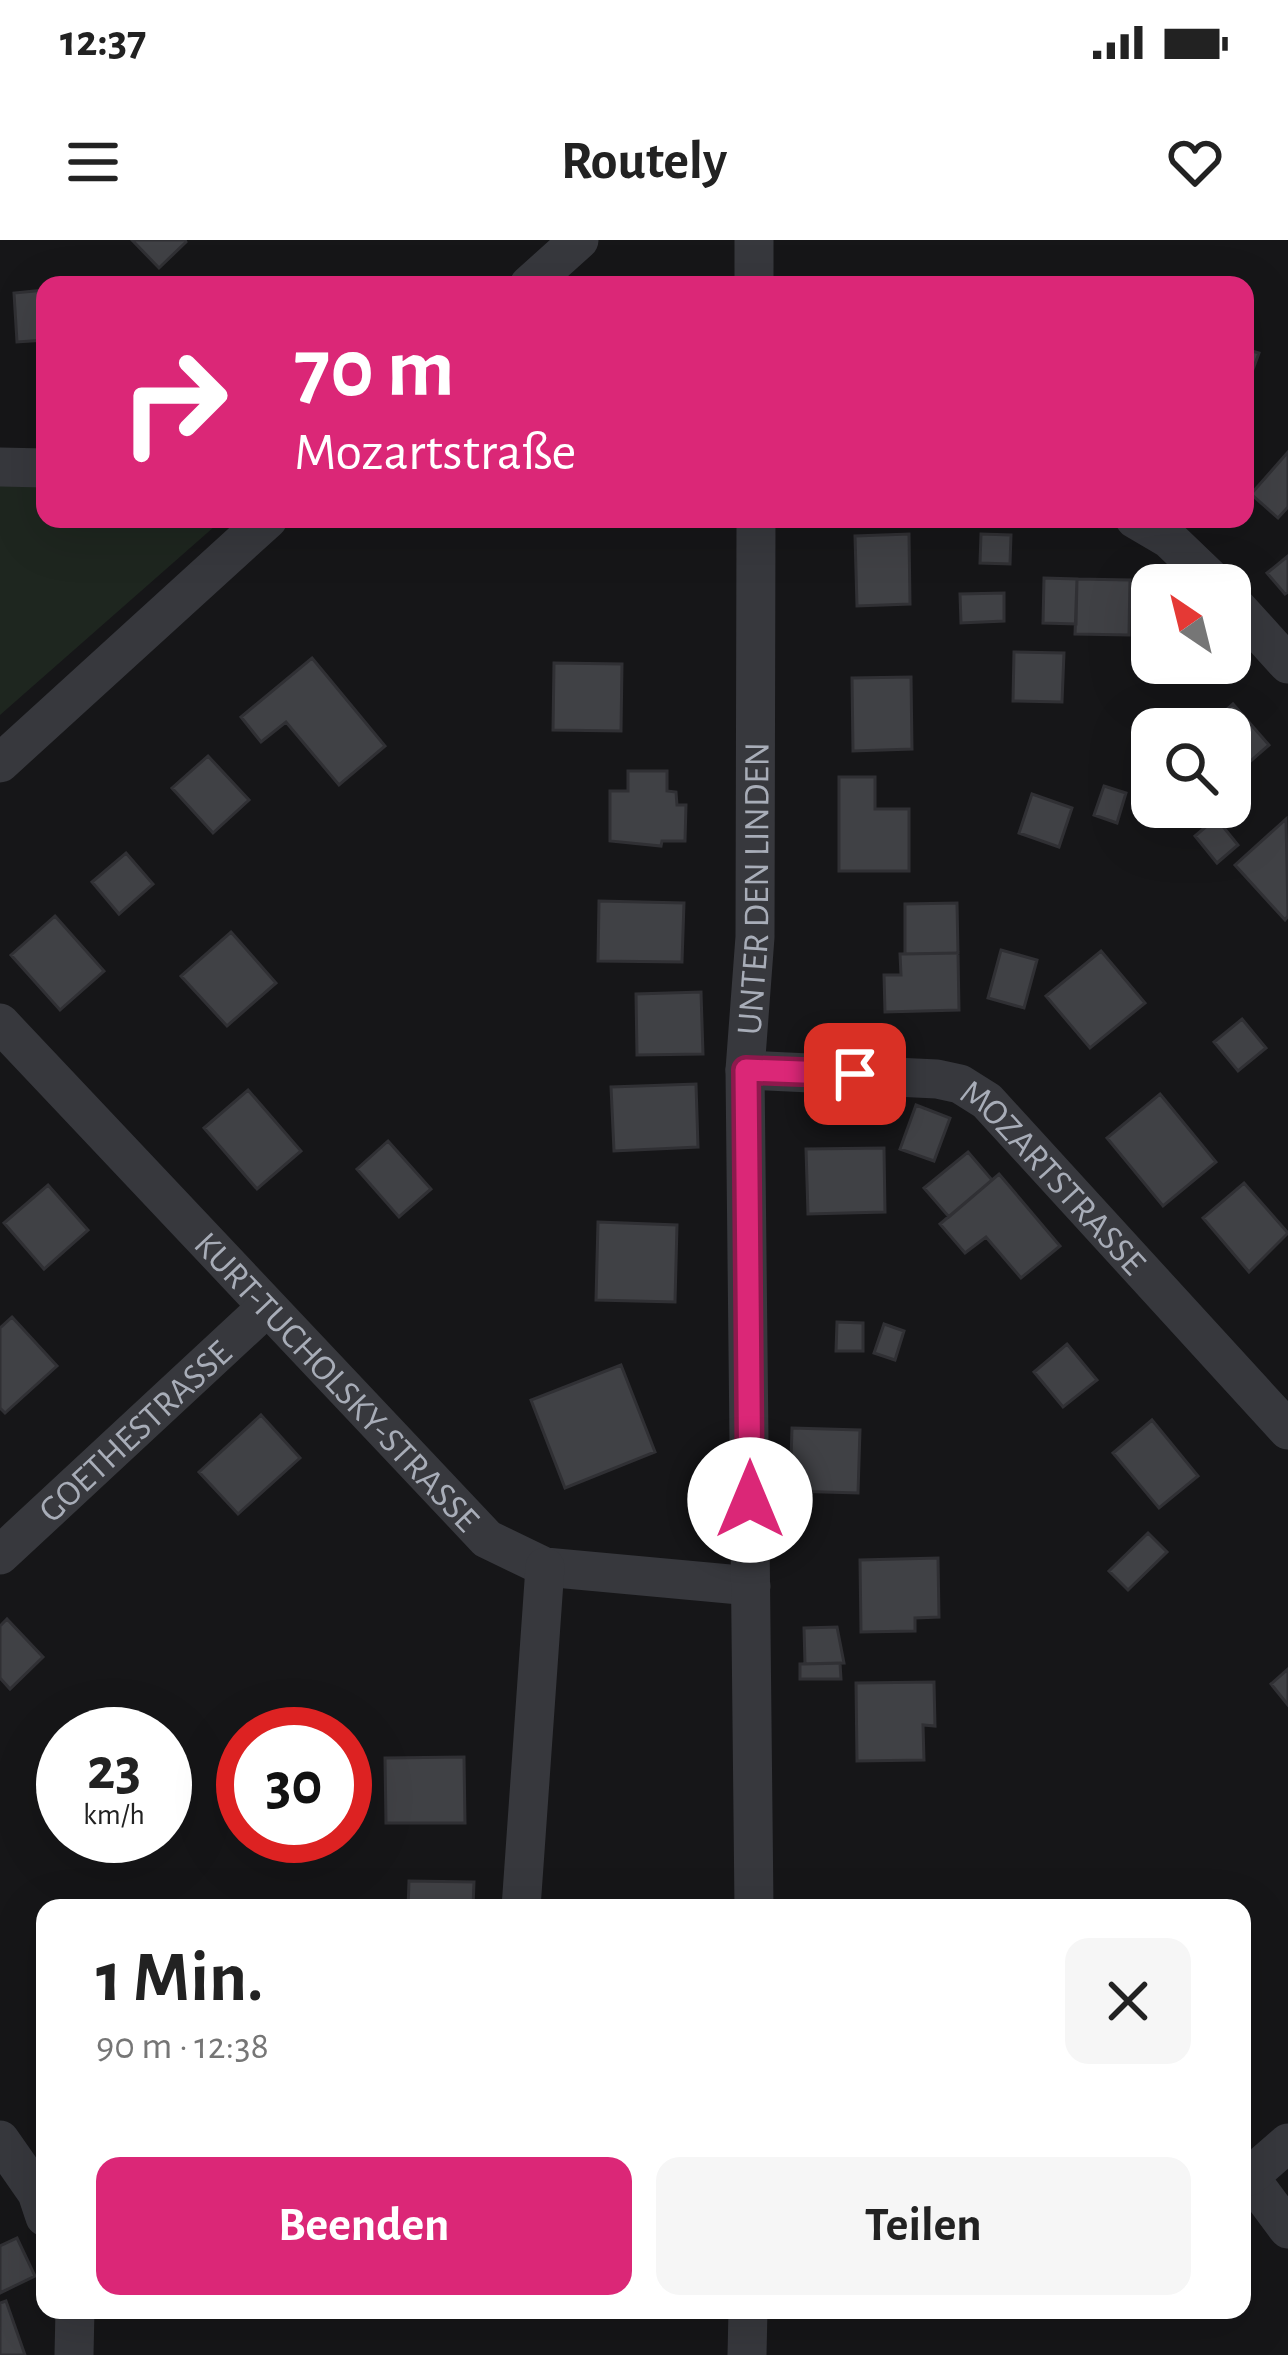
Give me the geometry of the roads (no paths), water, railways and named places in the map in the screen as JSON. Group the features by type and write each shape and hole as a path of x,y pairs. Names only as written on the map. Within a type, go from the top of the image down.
{"street":[{"path":"539,276 580,240"},
{"path":"754,240 754,276"},
{"path":"0,467 36,468"},
{"path":"0,764 258,528"},
{"name":"UNTER DEN LINDEN","path":"754,1899 746,1070 755,937 756,528"},
{"path":"1150,528 1195,564"},
{"path":"1251,623 1288,664"},
{"name":"KURT-TUCHOLSKY-STRASSE","path":"0,1023 487,1539 545,1567 751,1586"},
{"name":"MOZARTSTRASSE","path":"746,1070 937,1078 960,1084 987,1101 1288,1430"},
{"name":"GOETHESTRASSE","path":"0,1555 267,1307"},
{"path":"522,1899 545,1567"},
{"path":"0,2140 36,2191"},
{"path":"1251,2169 1288,2143"},
{"path":"1251,2179 1288,2228"},
{"path":"74,2355 75,2319"},
{"path":"747,2355 748,2319"}]}
